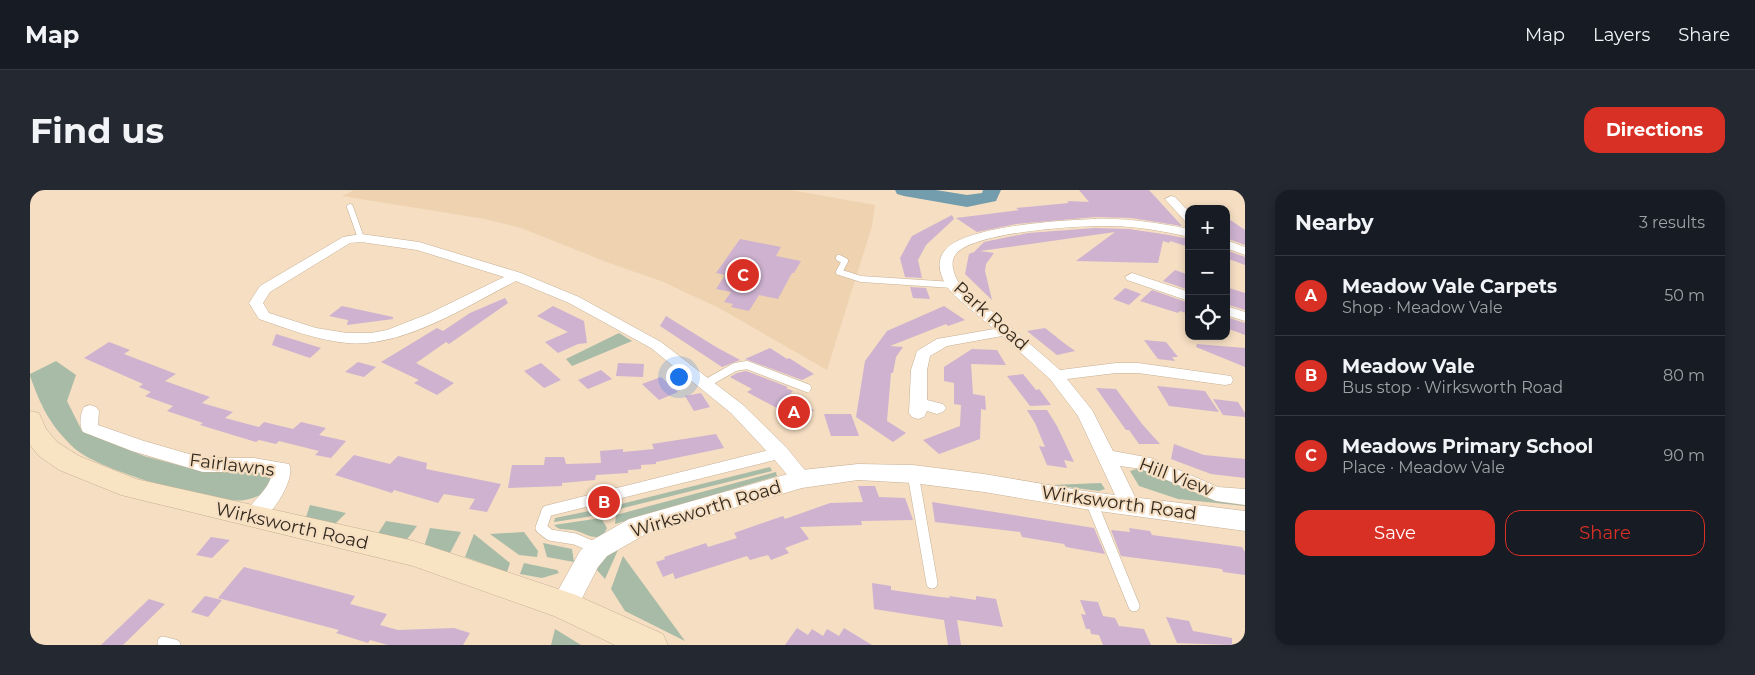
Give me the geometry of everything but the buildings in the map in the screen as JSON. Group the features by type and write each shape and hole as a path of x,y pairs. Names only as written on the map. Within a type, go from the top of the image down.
{"main road":[{"name":"Wirksworth Road","path":"30,419 34,432 48,449 69,463 131,488 414,554 564,605"},
{"path":"564,605 651,645"}],"street":[{"path":"1185,222 1174,202 1186,205"},
{"name":"Park Road","path":"1129,505 1086,414 1056,375 953,285 946,269 946,259 951,250 970,239 1046,226 1100,222 1185,227"},
{"path":"516,276 433,317 391,334 371,338 347,338 313,332 264,316 256,303 265,289 333,247 347,240 361,238 419,246 516,276 574,300 656,345 737,409 780,453 802,479"},
{"path":"1230,245 1245,251"},
{"path":"1132,277 1185,296"},
{"path":"1230,311 1245,317"},
{"path":"937,408 918,409 919,370 923,354 942,342 1006,332"},
{"path":"1056,375 1116,368 1138,368 1225,380"},
{"name":"Fairlawns","path":"90,411 89,428 138,446 203,465 254,465 282,469 283,477 273,494 253,516"},
{"name":"Hill View","path":"1107,457 1144,463 1216,494 1245,497"},
{"name":"Wirksworth Road","path":"564,605 589,559 598,550 638,526 802,479 858,472 913,474 984,483 1090,501 1245,521"}],"lane":[{"path":"350,207 361,238"},
{"path":"840,258 845,261 839,272 861,279 953,285"},
{"path":"705,384 736,367 747,366 807,388"},
{"path":"598,550 575,538 550,534 541,528 547,511 780,453"},
{"path":"913,474 932,583"},
{"path":"1090,501 1134,606"}],"shaded area":[{"path":"354,190 791,190 875,205 872,226 827,370 719,308 661,281 609,263 521,228 485,219 342,196"}],"green space":[{"path":"619,333 632,341 572,366 566,359"},
{"path":"56,361 76,375 67,401 82,431 144,456 189,468 231,469 273,475 265,493 233,501 212,498 146,481 85,456 65,439 52,422 42,406 30,376 30,374"},
{"path":"770,467 772,471 587,517 554,522 555,518 609,507"},
{"path":"1147,469 1245,501 1245,506 1178,499 1139,486 1130,471"},
{"path":"776,472 777,476 615,524 616,515"},
{"path":"1101,483 1105,489 1099,491 1052,485"},
{"path":"310,505 346,513 335,524 306,517"},
{"path":"601,518 607,528 604,533 596,537 573,530 561,529 554,525"},
{"path":"386,521 417,526 405,542 377,535"},
{"path":"430,528 461,532 450,553 424,547"},
{"path":"524,532 538,551 537,557 519,555 490,534"},
{"path":"474,534 510,563 507,572 465,557"},
{"path":"543,543 572,549 574,562 547,557"},
{"path":"618,550 605,579 596,569 608,555"},
{"path":"623,556 685,641 625,611 611,589"},
{"path":"524,563 557,570 559,573 542,578 520,574"},
{"path":"555,629 581,645 551,645"}],"waterway":[{"path":"904,190 967,201 989,197 992,190"}],"place":[{"name":"Meadows Primary School","path":"743,275"},
{"name":"Meadow Vale Carpets","path":"794,412"},
{"name":"Meadow Vale","path":"604,502"}]}
